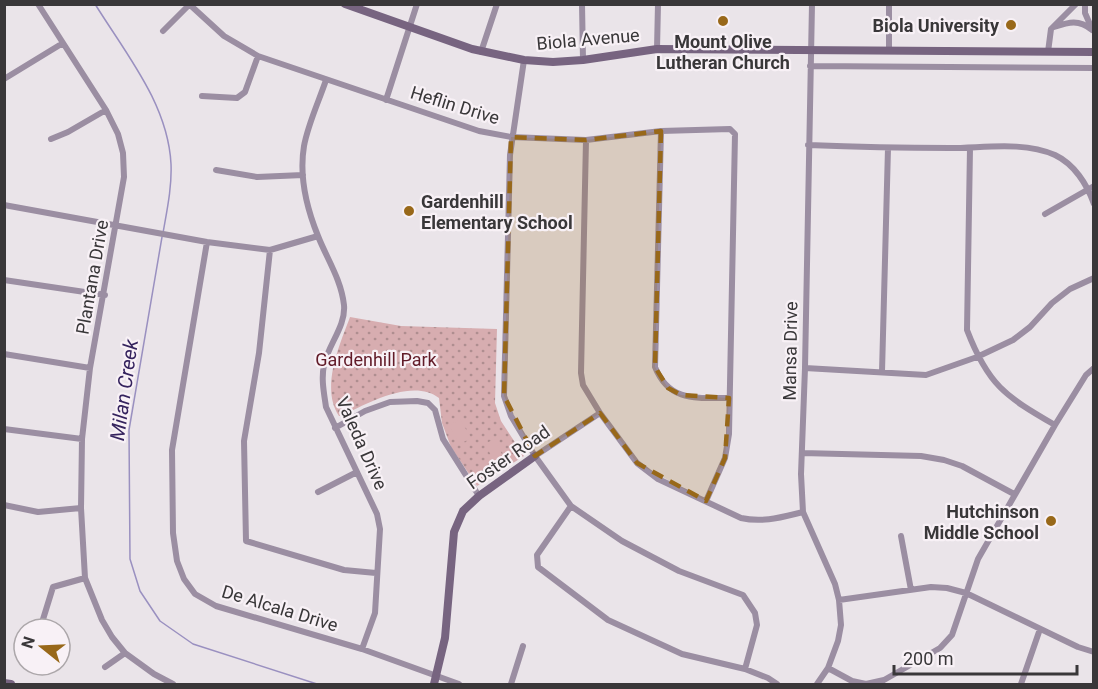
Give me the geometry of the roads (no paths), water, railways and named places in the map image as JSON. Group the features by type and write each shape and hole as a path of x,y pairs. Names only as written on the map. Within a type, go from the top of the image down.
{"street":[{"name":"Plantana Drive","path":"38,4 106,110 118,134 123,153 124,177 105,295 90,368 82,439 81,508 85,579 102,620 125,653 154,674 173,684"},
{"name":"Biola Avenue","path":"345,4 482,52 524,60 553,62 657,49 1094,52"},
{"path":"386,100 417,4"},
{"path":"482,52 497,4"},
{"path":"582,4 583,60"},
{"path":"657,49 658,4"},
{"name":"Mansa Drive","path":"812,4 806,368 801,474 803,512 835,584 841,625 828,668 817,684"},
{"path":"889,4 889,50"},
{"path":"1048,52 1050,32 1076,4"},
{"path":"1085,4 1085,13 1093,31"},
{"path":"163,31 189,5"},
{"name":"Heflin Drive","path":"189,5 224,36 258,56 479,131 511,137 586,140 661,131 730,129 735,134 729,398"},
{"path":"1053,27 1075,21 1093,31"},
{"path":"4,79 63,43"},
{"path":"202,96 237,98 245,92 258,56"},
{"path":"524,60 511,137 508,195 504,396 511,416 571,506 622,541 679,571 744,595 756,613 757,626 745,669"},
{"path":"810,66 1094,68"},
{"name":"Valeda Drive","path":"326,80 304,146 303,175 308,207 318,236 339,279 344,307 341,323 324,365 323,388 326,406 334,428 377,514 380,529 375,613 362,649"},
{"path":"51,139 106,110"},
{"path":"661,131 655,367 659,377 668,388 681,395 693,398 729,398 729,434 725,458 706,501"},
{"path":"586,140 580,373 583,385 600,413 637,463 658,479 741,518 764,521 803,512"},
{"path":"808,145 888,148 1029,147 1056,156 1073,168 1091,187 1094,204"},
{"path":"882,372 888,148"},
{"path":"970,148 967,330 977,357 991,379 1007,394 1055,425"},
{"path":"216,170 257,177 303,175"},
{"path":"1045,214 1091,187"},
{"path":"4,205 207,242 270,250 318,236"},
{"name":"De Alcala Drive","path":"207,242 172,450 173,533 177,561 184,579 195,594 216,606 362,649 435,681 459,684"},
{"path":"270,250 259,353 244,441 246,541 344,570 376,573"},
{"path":"806,368 926,375 977,357 1013,340 1070,289 1094,278"},
{"path":"4,280 105,295"},
{"path":"4,354 90,368"},
{"path":"828,668 852,681 866,684 884,680 940,648 952,634 978,559 1055,425 1086,375 1094,368"},
{"path":"334,428 365,411 390,402 428,403 435,410 442,439 479,496"},
{"name":"Foster Road","path":"435,681 445,638 454,532 463,511 479,496 600,413"},
{"path":"4,429 82,439"},
{"path":"802,453 921,456 944,460 962,466 1014,494"},
{"path":"318,492 357,472"},
{"path":"4,505 38,512 81,508"},
{"path":"571,506 537,555 538,567 608,620 682,654 745,669 777,684"},
{"path":"901,536 910,590"},
{"path":"44,617 53,586 85,579"},
{"path":"839,600 910,590 947,588 966,593 1078,647 1094,652"},
{"path":"1021,684 1040,629"},
{"path":"511,684 523,646"},
{"path":"105,667 125,653"},
{"path":"4,683 10,684"}],"waterway":[{"name":"Milan Creek","path":"95,4 144,80 162,121 171,164 169,198 163,233"},
{"name":"Milan Creek","path":"162,237 129,430 130,559 140,591 160,621 193,644 317,684"}],"place":[{"name":"Mount Olive Lutheran Church","path":"723,21"},
{"name":"Biola University","path":"1011,25"},
{"name":"Gardenhill Elementary School","path":"409,211"},
{"name":"Hutchinson Middle School","path":"1051,521"}],"park label":[{"name":"Gardenhill Park","path":"376,359"}]}
